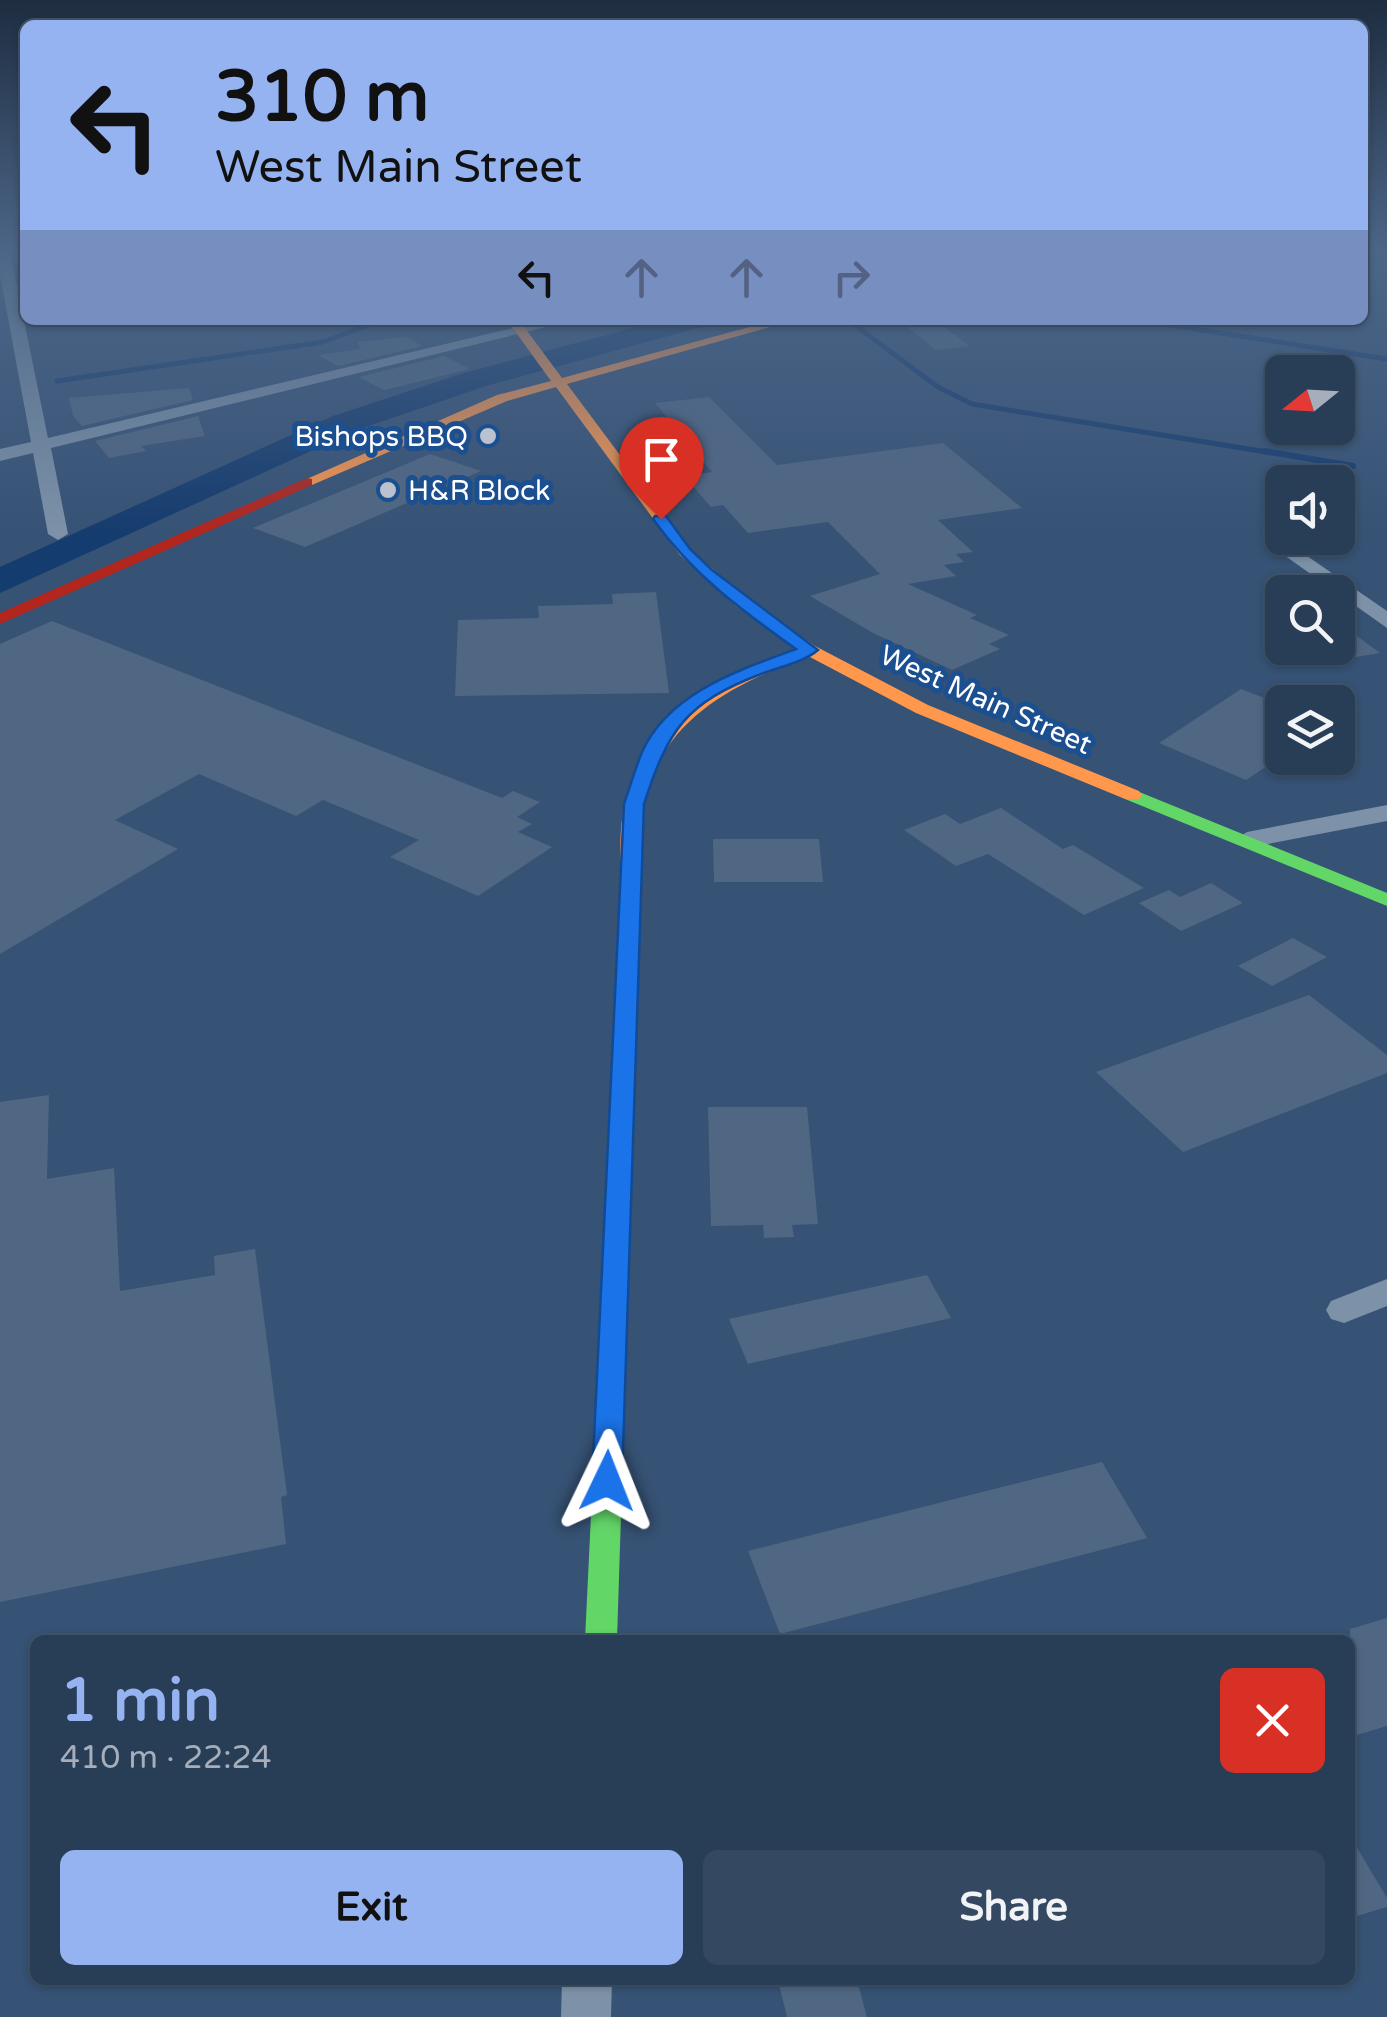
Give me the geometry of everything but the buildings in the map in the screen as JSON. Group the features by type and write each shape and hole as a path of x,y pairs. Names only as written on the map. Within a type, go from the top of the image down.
{"street":[{"path":"24,346 58,534"},
{"path":"0,455 472,346"},
{"path":"506,346 536,350 569,346"},
{"path":"0,619 502,398 536,350"},
{"name":"West Main Street","path":"536,350 685,552 742,603 809,650 922,710 1387,900"},
{"path":"1296,555 1387,621"},
{"path":"601,1635 634,804 652,749 676,716 732,679 809,650"},
{"path":"1246,840 1387,813"},
{"path":"1344,1310 1387,1292"},
{"path":"586,2017 588,1985"}],"waterway":[{"path":"57,381 295,346"},
{"path":"0,581 345,423 475,380 599,346"},
{"path":"883,346 938,387 972,404 1279,454"},
{"path":"1305,346 1387,359"},
{"path":"1264,451 1347,465"}],"traffic: fast":[{"path":"1132,795 1387,900"},
{"path":"601,1635 631,889"}],"traffic: slow":[{"path":"532,346 685,552 742,603 809,650 922,709 1132,795"},
{"path":"307,482 502,398 693,346"},
{"path":"631,889 634,804 643,772 657,745 676,722 723,687 809,650"}],"traffic: jam":[{"path":"0,619 307,482"}],"place":[{"name":"Bishops BBQ","path":"488,436"},
{"name":"H&R Block","path":"388,490"}],"route":[{"path":"607,1481 634,804 652,749 676,716 732,679 809,650 706,573 661,519"}]}
